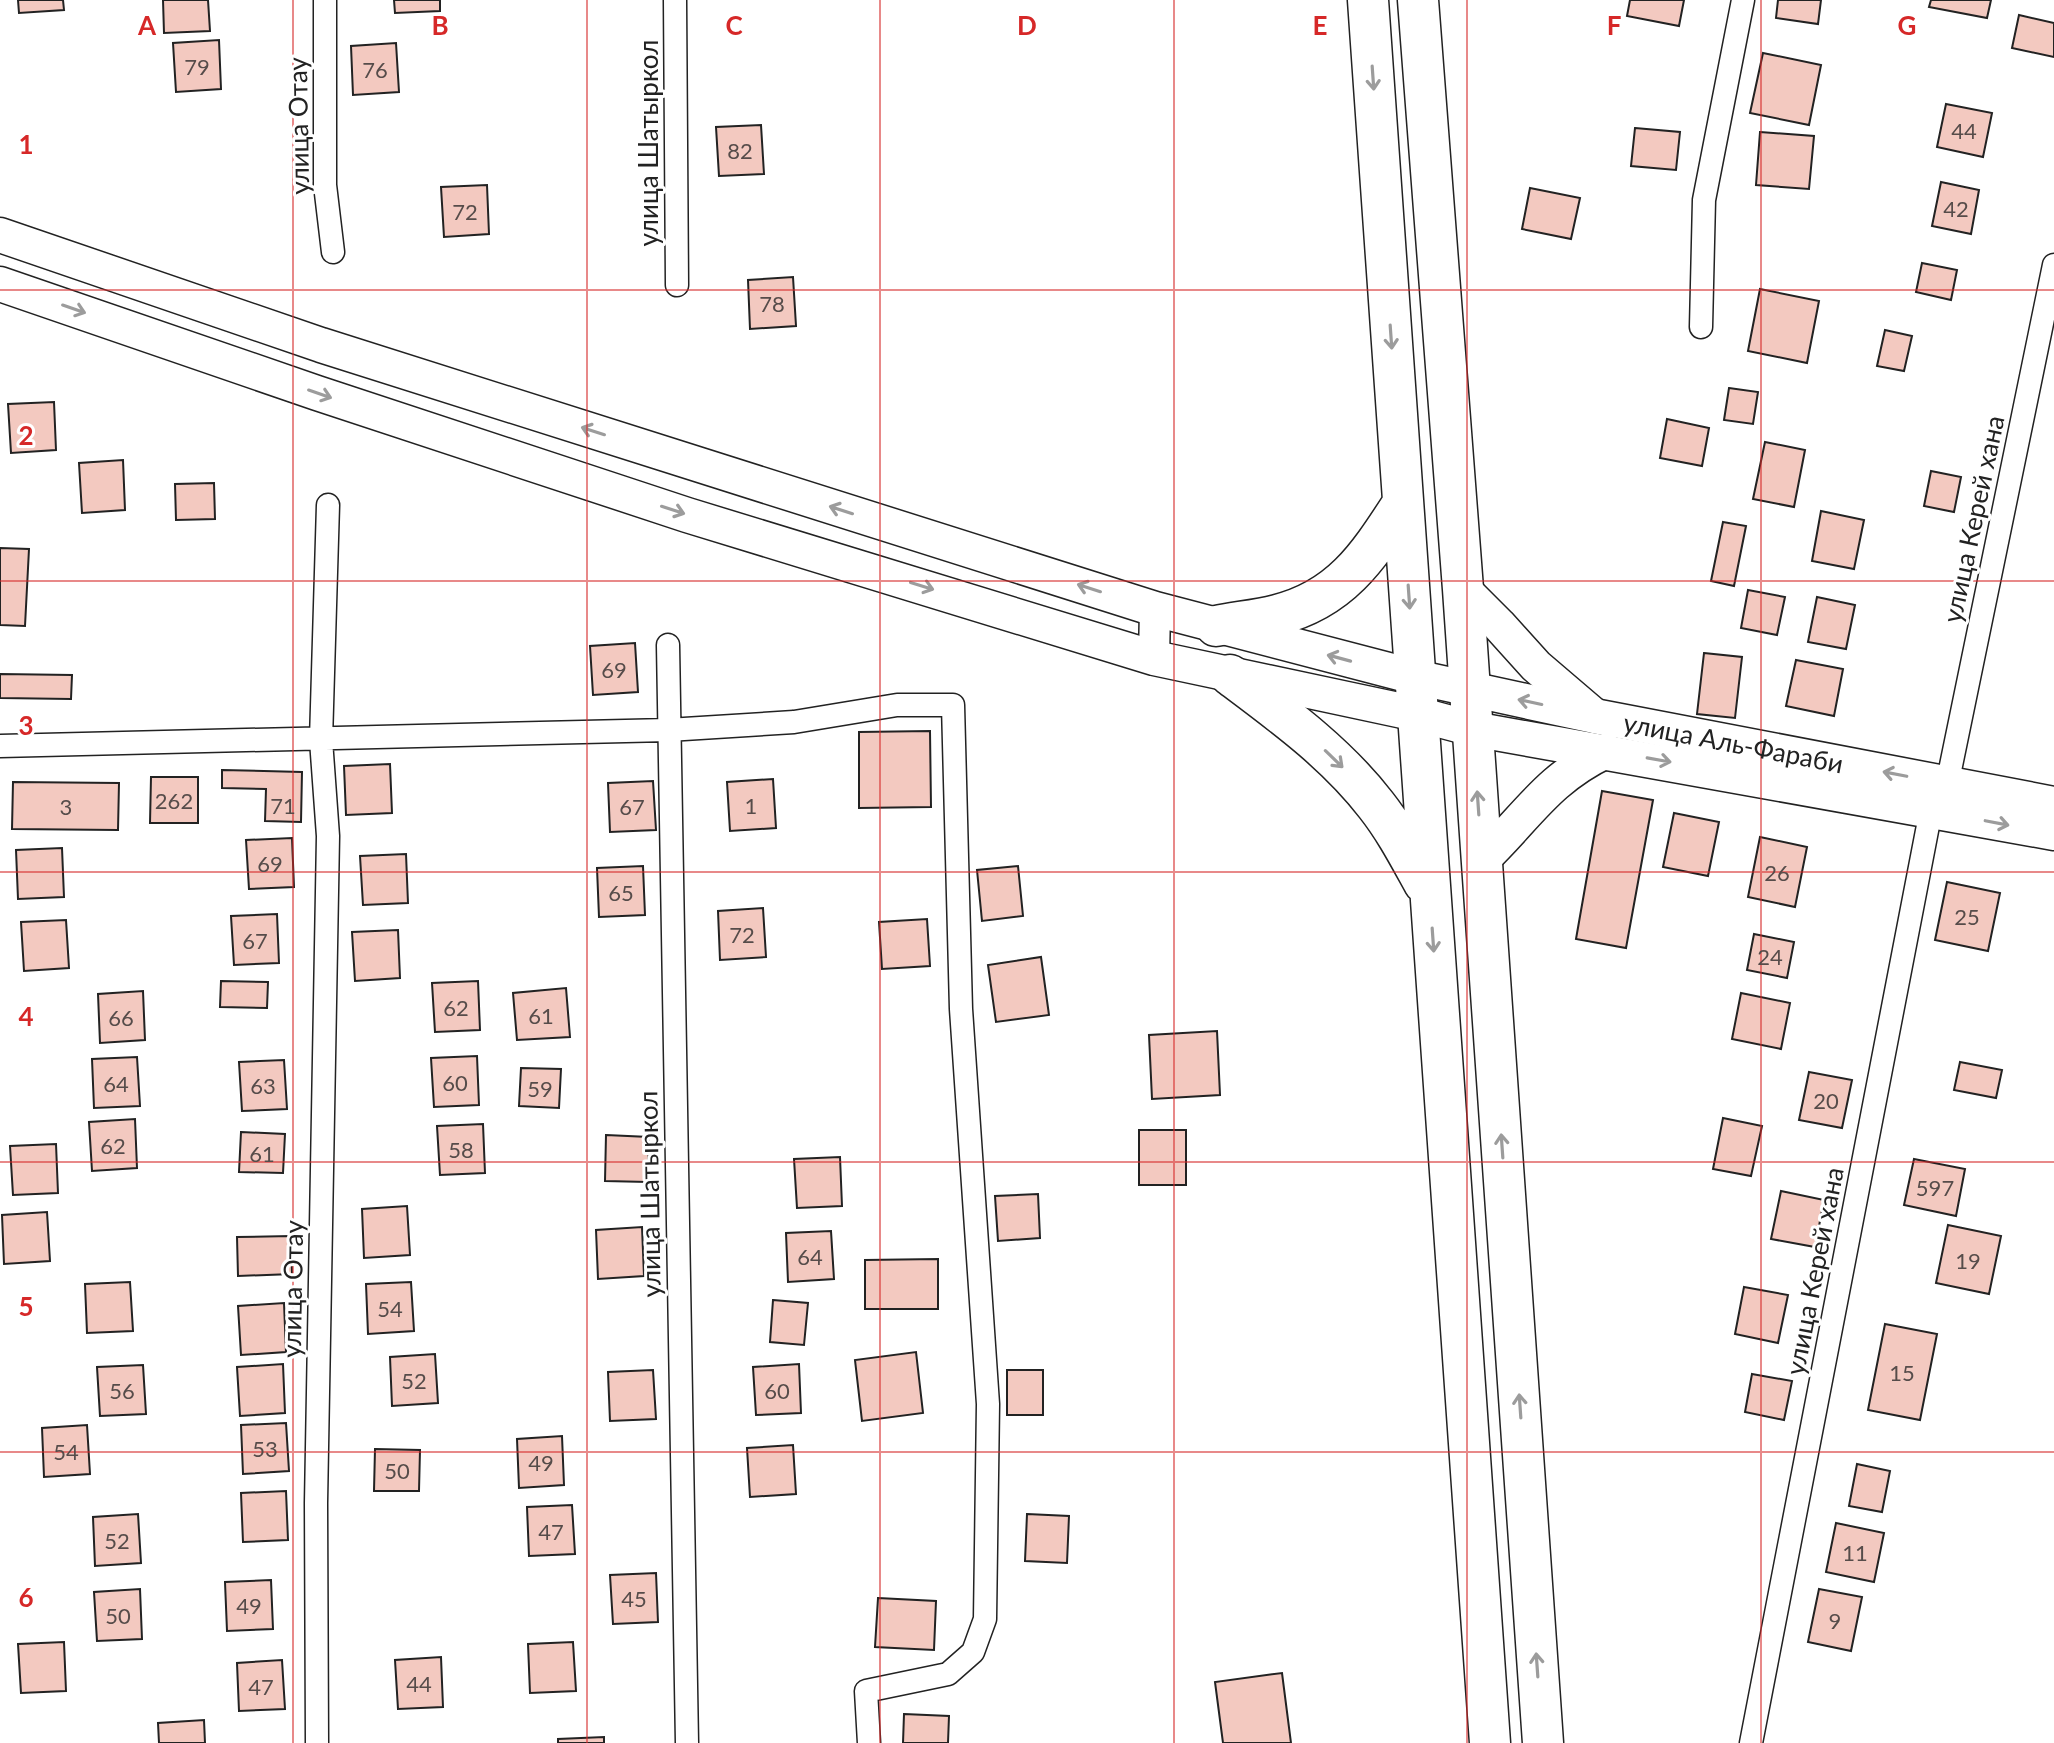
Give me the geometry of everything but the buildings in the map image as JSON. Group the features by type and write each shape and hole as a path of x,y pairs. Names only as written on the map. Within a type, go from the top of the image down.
{"highway":[{"path":"1368,0 1490,1743"},
{"path":"1418,0 1463,589 1543,1743"},
{"path":"1216,626 1277,616 1322,598 1358,568 1403,503"},
{"path":"1230,675 1307,734 1340,764 1376,804 1401,841 1430,895"}],"main road":[{"path":"0,235 336,350 1216,626 1416,696"},
{"path":"0,284 687,515 1154,658 1230,675 1416,696"},
{"path":"1463,589 1536,666 1594,716"},
{"path":"1154,658 1155,609"},
{"name":"улица Аль-Фараби","path":"1416,696 1468,688 1939,798 2054,833"},
{"name":"улица Аль-Фараби","path":"1416,696 1473,729 1939,798 2054,804"},
{"path":"1482,860 1518,825 1539,796 1564,774 1606,751"}],"street":[{"name":"улица Отау","path":"325,0 325,185 333,252"},
{"name":"улица Шатыркол","path":"675,0 677,285"},
{"path":"1701,327 1704,200 1743,0"},
{"name":"улица Керей хана","path":"1751,1743 1939,798 2054,265"},
{"name":"улица Отау","path":"317,1743 316,1503 328,836 321,740 328,505"},
{"name":"улица Шатыркол","path":"668,645 687,1743"},
{"path":"0,746 668,730 794,722 897,705 953,705 961,1009 988,1404 985,1619 973,1652 948,1674 866,1691 869,1743"}]}
